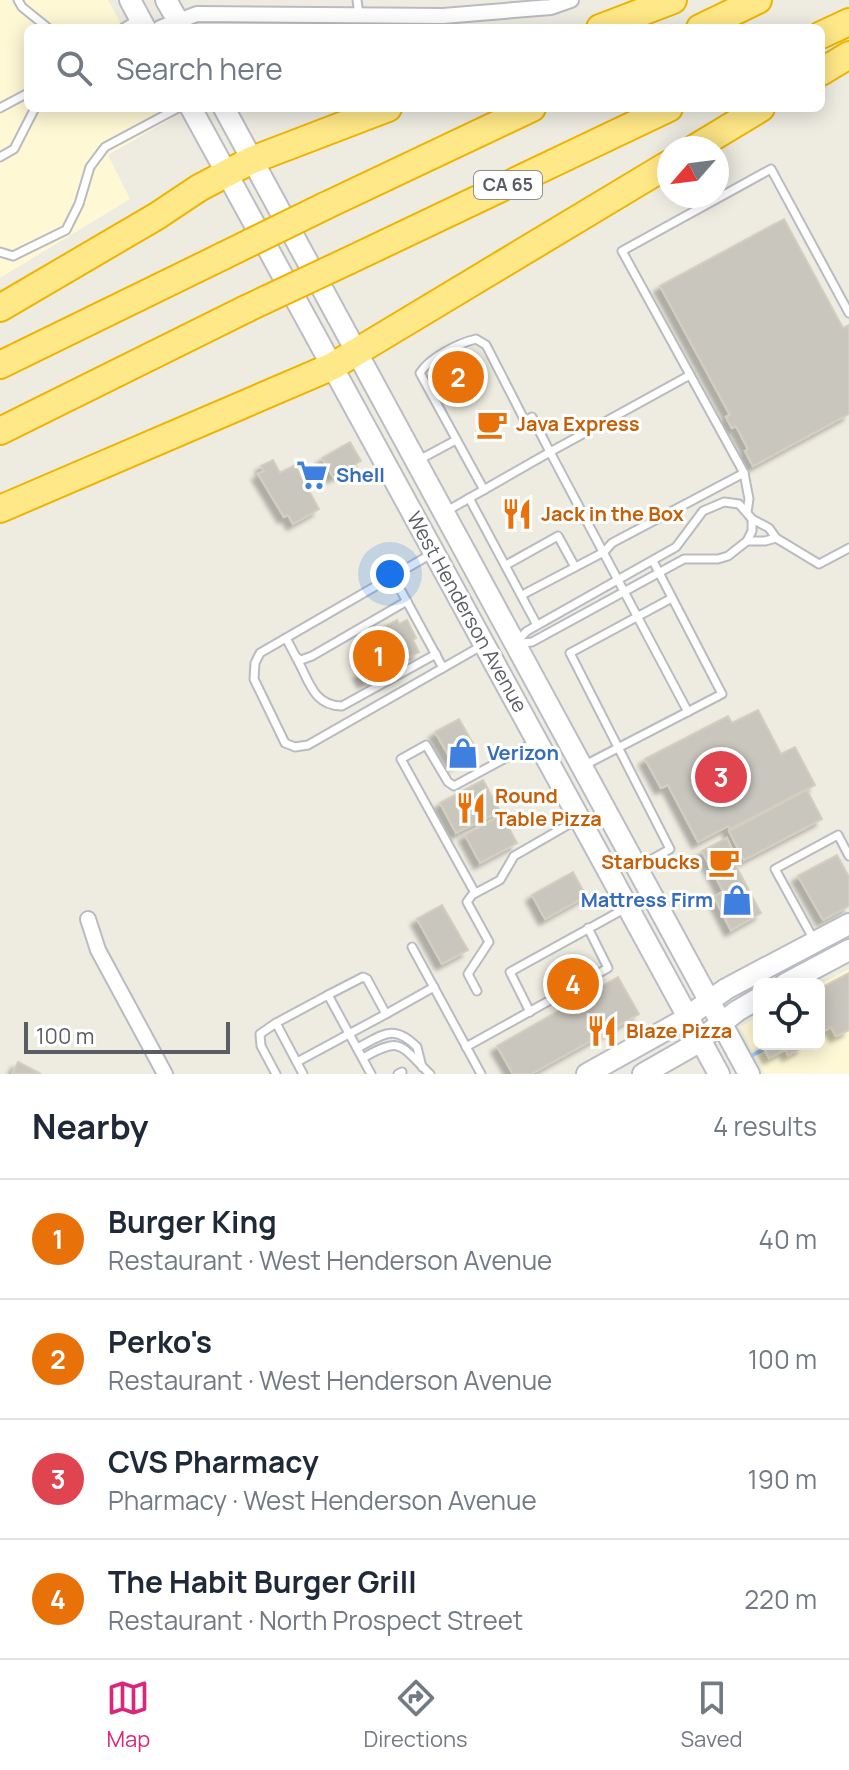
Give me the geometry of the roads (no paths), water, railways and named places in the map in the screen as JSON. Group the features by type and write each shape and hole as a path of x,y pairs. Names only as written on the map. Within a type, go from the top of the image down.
{"highway":[{"path":"610,24 673,0"},
{"path":"708,24 758,0"},
{"path":"825,33 849,22"},
{"path":"825,70 849,55"},
{"path":"0,308 252,160 378,112"},
{"path":"0,365 524,112"},
{"name":"CA 65","path":"0,431 248,308 661,112"},
{"path":"715,136 754,112"},
{"path":"0,509 344,360 657,171"}],"main road":[{"path":"166,0 173,24"},
{"name":"West Henderson Avenue","path":"193,112 227,173 344,360 415,462 749,1074"},
{"name":"West Henderson Avenue","path":"226,112 252,160 435,552 719,1074"},
{"path":"435,552 450,557 495,638 505,645 514,644"},
{"path":"517,703 531,706 578,784 601,804"},
{"path":"587,1074 688,1016 708,1000 849,924"},
{"path":"796,978 849,950"},
{"path":"643,1074 701,1039 753,1002"}],"street":[{"path":"175,24 197,14 358,8 443,16 496,6 551,7 571,0"},
{"path":"88,919 98,950 165,1074"}],"lane":[{"path":"18,0 43,24"},
{"path":"0,108 24,95"},
{"path":"0,157 14,149 33,112"},
{"path":"0,253 13,256 66,230 79,204 90,167 105,147 171,112"},
{"path":"514,644 532,642 684,559 728,556 747,541 752,531 744,473 622,251 771,169 849,313"},
{"path":"484,490 420,373 425,366 476,339 486,345 525,421 532,417 688,712"},
{"path":"443,513 690,375"},
{"path":"415,462 456,440"},
{"path":"522,595 744,473"},
{"path":"469,498 537,625"},
{"path":"514,644 537,625 676,547 696,518 712,505 739,504 769,528 776,538 819,564 849,548"},
{"path":"506,565 558,536 575,567"},
{"path":"747,541 776,538"},
{"path":"435,552 260,653 255,663 254,679 285,743 295,747 308,745 485,644"},
{"path":"581,767 722,694 653,561"},
{"path":"393,576 443,668"},
{"path":"636,868 670,849 570,653 672,598"},
{"path":"296,657 301,660 312,656 407,601"},
{"path":"286,638 318,698 331,706 342,706 436,654"},
{"path":"475,893 401,759 426,745 448,782 454,786 537,740"},
{"path":"477,991 468,974 489,942 467,902 475,893 500,880 514,856 580,818"},
{"path":"815,942 775,869 838,835 849,856"},
{"path":"530,1012 510,972 628,907"},
{"path":"466,1047 608,968 588,928"},
{"path":"412,947 481,1074"},
{"path":"276,1074 261,1046 260,1034 276,1023 363,977 386,1014"},
{"path":"297,1062 434,987"},
{"path":"328,995 370,1072 360,1074"},
{"path":"276,1023 303,1074"},
{"path":"357,1048 389,1032 396,1032 417,1047 422,1067"},
{"path":"363,1058 384,1046 398,1044 430,1074"}],"waterway":[{"path":"751,1056 762,1050"}],"place":[{"name":"Perko's","path":"458,377"},
{"name":"Java Express","path":"492,424"},
{"name":"Shell","path":"312,475"},
{"name":"Jack in the Box","path":"517,514"},
{"name":"Burger King","path":"379,656"},
{"name":"Verizon","path":"463,753"},
{"name":"CVS Pharmacy","path":"721,777"},
{"name":"Round Table Pizza","path":"471,808"},
{"name":"Starbucks","path":"724,862"},
{"name":"Mattress Firm","path":"737,900"},
{"name":"The Habit Burger Grill","path":"573,984"},
{"name":"Blaze Pizza","path":"602,1031"}]}
